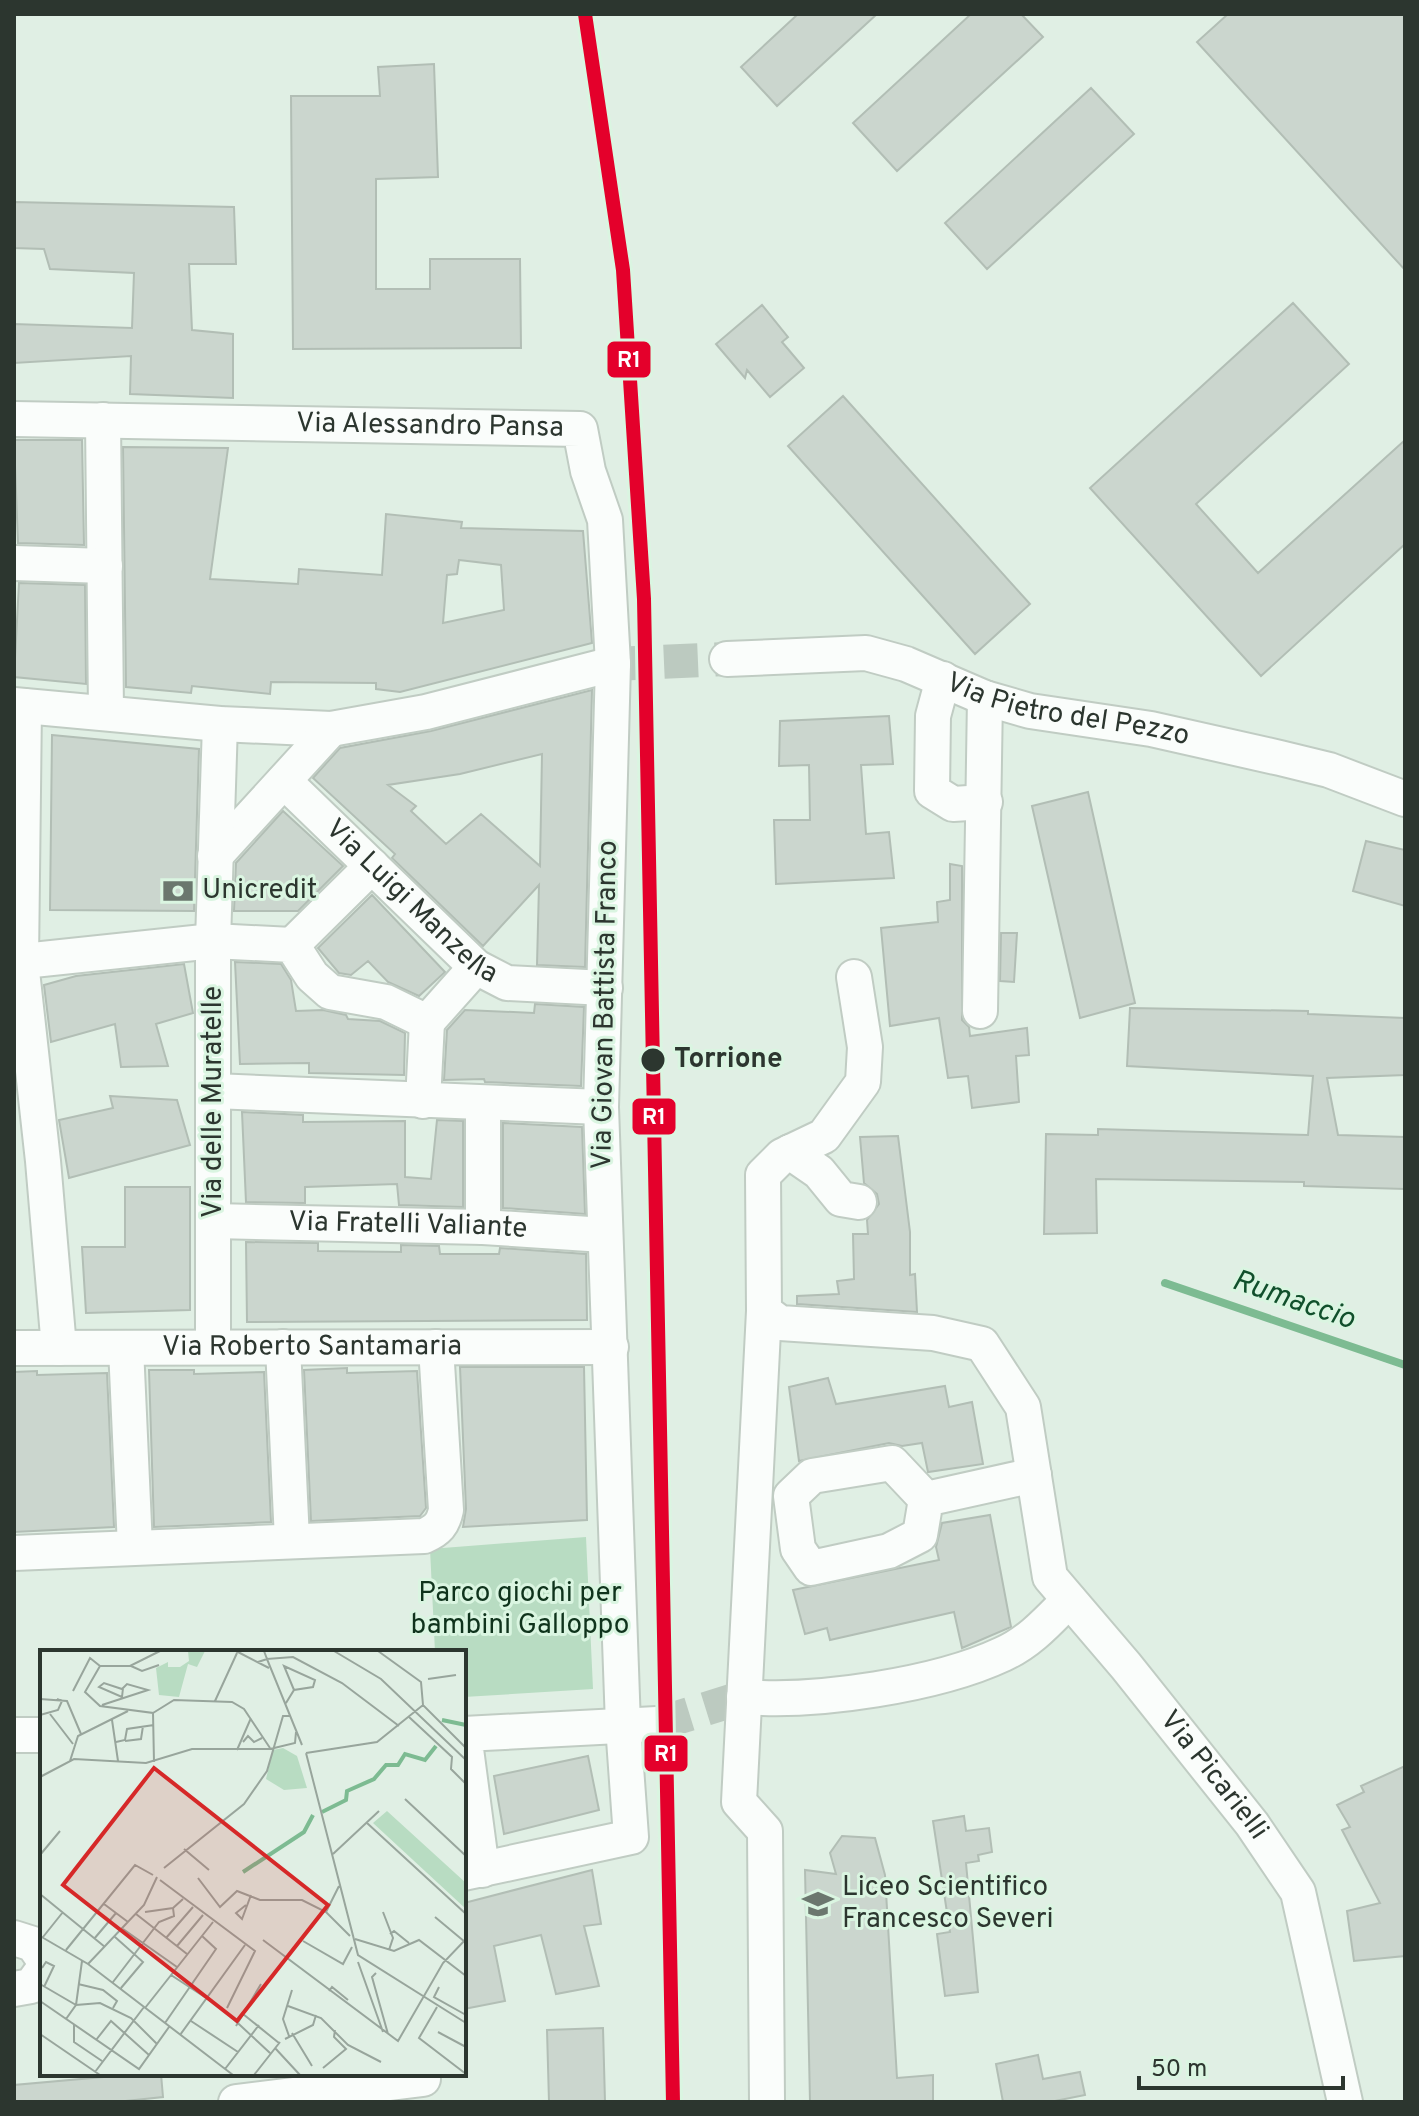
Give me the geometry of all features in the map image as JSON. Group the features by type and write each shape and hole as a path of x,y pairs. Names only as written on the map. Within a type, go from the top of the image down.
{"street":[{"path":"14,419 103,420 106,712"},
{"name":"Via Alessandro Pansa","path":"103,420 577,428 605,520 611,619"},
{"path":"14,563 105,566"},
{"name":"Via Giovan Battista Franco","path":"473,1872 631,1837 623,1725 601,1107 613,664 611,619"},
{"name":"Via Pietro del Pezzo","path":"727,659 866,653 943,679 985,698 1030,711 1151,729 1280,758 1329,770 1405,799"},
{"path":"59,1348 17,962 19,706 220,724 331,729 426,712 613,664"},
{"path":"943,679 933,716 932,791 953,804 985,802"},
{"path":"980,1011 985,698"},
{"name":"Via delle Muratelle","path":"213,1347 213,941 220,724"},
{"path":"215,856 331,729"},
{"name":"Via Luigi Manzella","path":"284,781 476,967 507,983 605,988"},
{"path":"17,962 213,941 292,945 372,866"},
{"path":"292,945 312,976 330,992 386,1002 427,1022"},
{"path":"423,1101 427,1022 476,967"},
{"path":"772,1157 824,1136 863,1082 865,1047 854,977"},
{"path":"214,1091 483,1105 601,1107"},
{"path":"483,1105 483,1227"},
{"path":"772,1157 819,1172 841,1199 859,1202"},
{"path":"767,2102 765,1831 739,1802 772,1157"},
{"name":"Via Fratelli Valiante","path":"214,1221 483,1227 604,1235"},
{"name":"Via Picarielli","path":"764,1311 780,1323 933,1333 982,1344 1023,1407 1050,1577 1252,1824 1298,1892 1345,2102"},
{"path":"283,1347 292,1540"},
{"path":"14,1553 424,1536 443,1523 436,1347"},
{"name":"Via Roberto Santamaria","path":"14,1348 611,1347"},
{"path":"126,1348 135,1547"},
{"path":"926,1499 1034,1475"},
{"path":"744,1697 808,1699 917,1681 1002,1655 1030,1638 1069,1600"},
{"path":"466,1734 657,1724"},
{"path":"14,1735 40,1735"},
{"path":"466,1765 473,1872"},
{"path":"14,1938 33,1944 40,1954"},
{"path":"14,1989 31,1986 40,1974"},
{"path":"236,2102 423,2079"}],"green space":[{"name":"Parco giochi per bambini Galloppo","path":"586,1537 593,1689 466,1697 466,1650 435,1650 430,1549"}],"building":[{"path":"798,14 877,14 777,106 741,67"},
{"path":"971,14 1021,14 1043,37 897,171 853,123"},
{"path":"1228,14 1405,14 1405,270 1197,42"},
{"path":"434,64 438,177 376,179 376,289 430,289 430,259 520,259 521,348 293,349 291,96 380,96 378,67"},
{"path":"1091,88 1134,134 987,269 945,223"},
{"path":"14,202 234,207 236,264 189,264 192,330 233,334 233,398 130,394 131,356 14,363 14,324 132,328 134,273 50,269 44,249 14,248"},
{"path":"1293,303 1349,364 1196,504 1258,573 1405,440 1405,544 1261,676 1090,488"},
{"path":"762,305 788,337 782,342 804,368 770,397 747,370 745,378 716,344"},
{"path":"843,396 1030,604 975,654 788,446"},
{"path":"14,440 82,440 84,545 18,543"},
{"path":"123,447 228,448 210,579 298,584 299,569 382,575 386,514 462,522 461,528 583,531 592,643 400,692 376,689 376,683 271,682 270,694 192,686 191,693 126,687","holes":["459,560 501,565 504,610 443,623 447,575 457,574"]},
{"path":"19,583 85,585 86,684 14,677"},
{"path":"592,690 585,967 537,965 539,885 483,946 392,858 395,854 313,778 340,748 431,731","holes":["542,754 540,866 481,814 446,844 411,811 416,806 388,785 460,774"]},
{"path":"889,716 893,764 861,765 866,834 889,832 894,878 776,884 774,820 810,820 809,765 779,766 780,721"},
{"path":"52,735 199,749 194,911 50,910"},
{"path":"1088,792 1135,1003 1080,1018 1032,806"},
{"path":"283,811 343,866 298,911 234,911 236,863"},
{"path":"1366,841 1405,850 1405,906 1353,891"},
{"path":"950,864 962,866 962,1020 969,1027 970,1036 1027,1028 1029,1055 1016,1056 1019,1102 972,1108 968,1076 948,1078 939,1018 890,1026 881,928 938,922 937,902 950,900"},
{"path":"372,895 445,972 419,996 388,982 368,961 351,975 339,973 318,948"},
{"path":"1001,933 1017,933 1014,982 1000,981"},
{"path":"235,962 281,964 291,980 296,1011 323,1010 346,1015 348,1019 380,1021 405,1033 404,1075 309,1073 309,1063 240,1064"},
{"path":"184,964 193,1013 156,1024 168,1066 121,1067 115,1024 51,1042 44,985 76,976"},
{"path":"535,1004 584,1007 581,1086 485,1082 484,1079 444,1080 447,1030 465,1010 534,1013"},
{"path":"1130,1008 1308,1011 1308,1014 1405,1018 1405,1075 1327,1078 1338,1135 1405,1137 1405,1189 1304,1186 1304,1182 1096,1179 1097,1233 1044,1234 1046,1134 1098,1135 1098,1129 1308,1135 1313,1076 1127,1066"},
{"path":"110,1096 177,1100 190,1145 69,1178 59,1120 113,1108"},
{"path":"242,1112 303,1115 303,1122 405,1121 405,1177 431,1179 437,1120 463,1121 463,1207 399,1205 397,1184 305,1187 305,1203 246,1202"},
{"path":"503,1123 582,1127 585,1214 503,1208"},
{"path":"898,1136 910,1232 910,1275 915,1274 917,1312 797,1304 797,1296 839,1294 837,1281 854,1279 853,1234 868,1234 867,1220 879,1204 877,1194 864,1183 860,1137"},
{"path":"125,1187 190,1187 190,1310 86,1313 82,1247 125,1247"},
{"path":"246,1242 318,1243 318,1251 401,1252 401,1245 439,1246 440,1254 499,1254 500,1248 586,1254 587,1320 247,1322"},
{"path":"460,1367 584,1367 587,1520 463,1527 466,1509"},
{"path":"347,1368 347,1373 417,1371 426,1508 420,1516 311,1521 304,1370"},
{"path":"149,1370 194,1370 194,1374 264,1372 271,1522 154,1527"},
{"path":"37,1371 37,1375 107,1373 114,1527 14,1532 14,1372"},
{"path":"828,1378 836,1404 945,1386 949,1407 972,1402 983,1464 928,1472 922,1443 902,1446 889,1443 799,1461 789,1387"},
{"path":"990,1515 1011,1627 962,1648 954,1612 830,1640 827,1628 805,1634 793,1590 939,1560 936,1547 942,1523"},
{"path":"588,1756 599,1810 504,1834 494,1776"},
{"path":"1405,1766 1405,1956 1354,1961 1347,1911 1380,1903 1342,1830 1350,1827 1337,1805 1364,1792 1361,1786"},
{"path":"964,1816 966,1831 989,1828 992,1852 978,1855 979,1861 966,1863 978,1992 945,1996 937,1934 950,1932 933,1821"},
{"name":"Liceo Scientifico Francesco Severi","path":"842,1836 875,1838 885,1875 897,2078 933,2075 933,2102 810,2102 805,1870 836,1874 830,1853"},
{"path":"592,1870 601,1924 584,1926 599,1986 556,1994 541,1935 494,1946 505,2001 466,2009 466,1902"},
{"path":"603,2028 605,2102 549,2102 547,2030"},
{"path":"1038,2055 1043,2079 1080,2072 1085,2095 1050,2102 1003,2102 996,2064"},
{"path":"161,2076 163,2097 116,2102 14,2102 14,2085 103,2077"}],"waterway":[{"name":"Rumaccio","path":"1165,1283 1405,1365"}],"tunnel":[{"path":"613,664 727,659"},
{"path":"657,1724 744,1697"}],"transit line":[{"name":"R1","path":"585,14 623,270 644,599 673,2102"}],"place":[{"name":"Unicredit","path":"178,891"},
{"name":"Torrione","path":"653,1060"},
{"name":"Liceo Scientifico Francesco Severi","path":"818,1904"}]}
